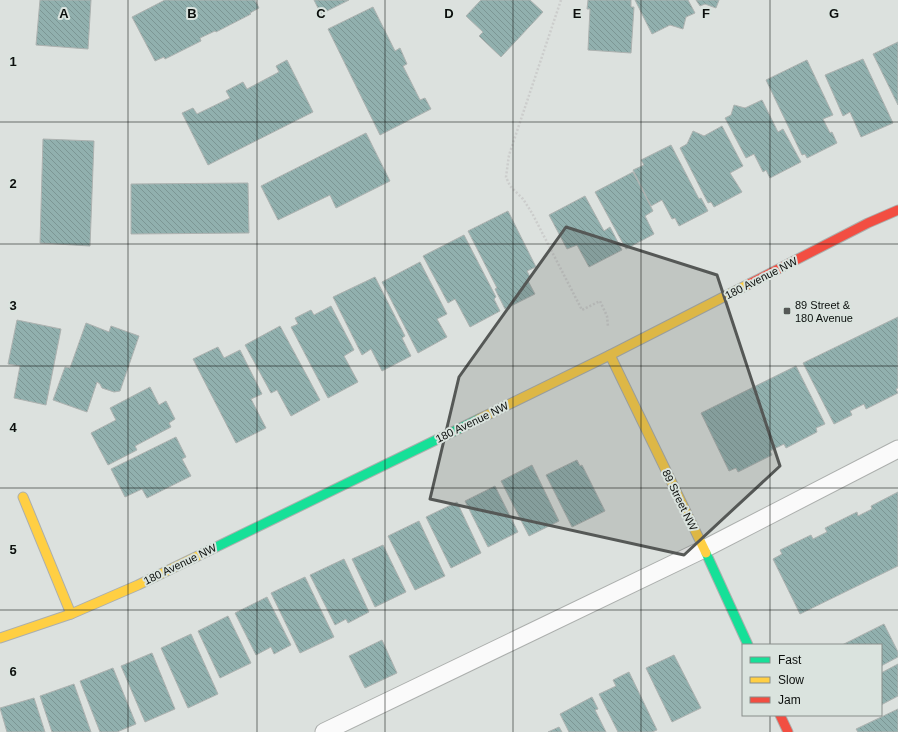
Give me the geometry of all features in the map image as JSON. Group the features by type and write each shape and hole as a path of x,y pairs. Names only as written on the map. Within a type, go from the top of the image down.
{"street":[{"name":"180 Avenue NW","path":"0,638 71,614 138,585 610,355 868,223 895,215"},
{"name":"89 Street NW","path":"610,355 704,549 748,644"},
{"path":"23,497 71,614"},
{"path":"780,716 788,732"}],"lane":[{"path":"324,732 704,549 898,449"}],"path":[{"path":"561,0 509,155 506,177 510,186 523,199 532,213 582,310 600,301 607,316 610,355"}],"highlighted area":[{"path":"566,227 717,275 780,466 684,555 430,499 459,377"}],"building":[{"path":"40,0 91,0 88,49 36,45"},
{"path":"165,0 255,0 259,8 250,13 251,14 216,32 215,31 200,38 201,41 165,59 164,57 155,61 132,17"},
{"path":"314,0 349,0 321,14"},
{"path":"481,0 530,0 543,12 501,57 479,36 483,32 466,16"},
{"path":"588,0 631,0 631,7 634,7 631,53 588,50 590,9 587,9"},
{"path":"635,0 688,0 695,13 686,17 683,29 670,25 652,34"},
{"path":"696,0 719,0 716,8 705,4 700,6"},
{"path":"373,7 395,51 400,48 407,64 403,66 420,100 425,98 431,109 380,135 328,29"},
{"path":"898,42 898,105 873,54"},
{"path":"863,59 893,123 861,137 850,112 843,116 825,75"},
{"path":"287,60 313,112 208,165 182,113 193,108 197,114 230,98 226,91 243,82 247,89 279,72 276,66"},
{"path":"807,60 833,115 823,119 830,133 832,132 837,143 807,158 805,154 802,155 766,80"},
{"path":"762,100 778,132 783,129 801,162 770,178 766,170 763,172 754,154 746,158 725,118 731,115 734,105 745,108"},
{"path":"722,126 743,166 730,173 742,192 714,207 711,202 708,203 680,148 687,144 693,131 704,136"},
{"path":"366,133 390,181 336,208 330,195 278,220 261,186"},
{"path":"43,139 94,141 90,246 40,243"},
{"path":"671,145 699,199 701,198 708,211 679,226 675,218 672,219 662,200 651,206 633,170 644,165 641,160"},
{"path":"633,172 653,211 645,216 654,234 626,249 595,192"},
{"path":"248,183 249,233 131,234 131,184"},
{"path":"585,196 604,231 610,227 622,250 589,267 577,245 567,249 549,215"},
{"path":"508,211 536,267 527,271 530,277 527,279 535,294 505,309 495,289 497,288 468,231"},
{"path":"464,235 496,297 494,299 500,311 470,327 455,299 448,303 423,256"},
{"path":"420,262 447,314 437,319 447,337 418,353 382,282"},
{"path":"375,277 405,336 402,338 411,356 382,371 371,349 362,355 333,297"},
{"path":"331,306 354,350 344,356 358,382 328,398 291,327 298,324 295,318 311,310 314,315"},
{"path":"898,317 898,388 896,389 898,393 866,409 864,404 850,411 852,415 834,424 803,363"},
{"path":"17,320 61,329 46,405 14,398 20,366 8,364"},
{"path":"86,323 109,332 111,326 139,336 120,391 114,392 102,388 97,382 87,412 53,400 65,367 70,368"},
{"path":"280,326 320,400 291,416 277,390 271,393 245,345"},
{"path":"218,347 224,358 240,350 262,394 251,399 266,428 236,443 193,359"},
{"path":"796,366 825,424 816,428 817,432 786,448 784,444 770,451 772,455 738,472 736,468 729,471 701,413"},
{"path":"150,387 159,405 166,401 175,419 169,423 171,427 135,446 137,450 108,465 91,433 116,420 110,408"},
{"path":"176,437 186,457 182,459 191,476 147,498 142,489 125,497 111,469"},
{"path":"577,460 580,466 582,465 605,511 572,527 546,475"},
{"path":"532,465 559,521 529,536 501,481"},
{"path":"495,486 518,532 488,547 465,501"},
{"path":"898,492 898,566 800,614 773,559 782,554 780,550 811,535 813,539 827,532 825,528 857,512 858,516 872,509 871,506"},
{"path":"457,502 481,553 451,568 426,517"},
{"path":"419,521 445,576 415,590 388,536"},
{"path":"383,545 406,592 375,607 352,559"},
{"path":"344,559 369,612 348,623 346,619 335,625 310,575"},
{"path":"305,577 334,637 300,653 271,593"},
{"path":"267,597 291,645 274,654 271,647 256,655 235,613"},
{"path":"228,616 251,663 220,678 198,631"},
{"path":"884,624 898,652 898,657 882,665 882,644 844,644"},
{"path":"191,634 218,694 188,708 161,648"},
{"path":"382,640 397,673 365,688 349,656"},
{"path":"152,653 175,709 145,722 121,666"},
{"path":"674,655 701,708 672,722 646,668"},
{"path":"898,664 898,696 882,704 882,672"},
{"path":"113,668 136,724 117,732 100,732 80,681"},
{"path":"629,672 657,730 652,732 618,732 599,694 616,686 613,680"},
{"path":"74,684 91,732 52,732 40,696"},
{"path":"592,697 598,709 595,710 606,732 569,732 560,714"},
{"path":"34,698 45,732 7,732 0,708"},
{"path":"898,709 898,732 858,732 856,729"},
{"path":"559,727 562,732 548,732"}],"traffic: fast":[{"path":"208,551 479,419"},
{"path":"706,553 748,644"}],"traffic: slow":[{"path":"479,419 610,355 749,284"},
{"path":"610,355 706,553"},
{"path":"23,497 71,614"},
{"path":"0,638 71,614 138,585 208,551"}],"traffic: jam":[{"path":"749,284 868,223 898,210"},
{"path":"780,716 788,732"}],"place":[{"name":"89 Street & 180 Avenue","path":"787,311"}]}
